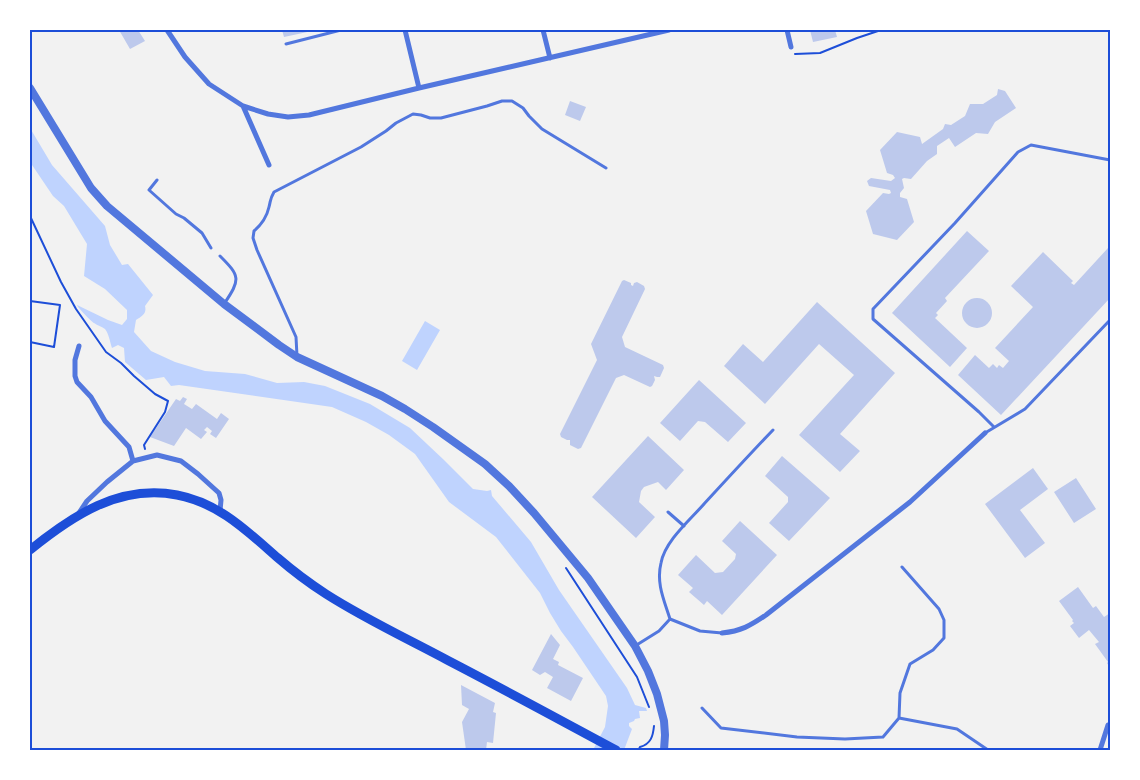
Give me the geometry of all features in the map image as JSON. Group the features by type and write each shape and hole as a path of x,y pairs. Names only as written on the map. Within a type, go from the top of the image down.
{"main road":[{"path":"30,550 78,515 109,501 132,494 155,492 177,495 197,501 220,511 241,526 279,559 326,594 360,614 495,684 616,750"}],"street":[{"path":"167,30 185,57 209,84 243,106 268,114 288,117 309,115 669,30"},
{"path":"405,30 419,88"},
{"path":"543,30 550,58"},
{"path":"787,30 791,48"},
{"path":"30,88 91,188 107,206 224,304 297,357 382,396 434,427 485,464 510,486 571,556 635,646 657,694 664,721 664,750"},
{"path":"243,106 269,165"},
{"path":"79,346 75,360 77,382 91,397 105,421 129,447 132,460"},
{"path":"722,633 750,626 766,616 910,502 985,433"},
{"path":"78,515 87,502 132,460 157,455 181,461 198,474 218,493 220,511"},
{"path":"1100,750 1108,725"}],"lane":[{"path":"286,44 341,30"},
{"path":"297,357 296,337 256,250 253,238 254,231 260,226 269,207 269,200 274,192 353,151 413,114 440,118 502,101 512,101 523,108 542,129 606,168"},
{"path":"994,427 873,319 873,309 1018,152 1031,145 1110,160"},
{"path":"157,180 149,190 176,214 202,233 211,248"},
{"path":"220,256 236,274 236,283 224,304"},
{"path":"985,433 1025,409 1110,320"},
{"path":"670,619 661,591 659,575 661,560 669,544 772,430"},
{"path":"668,512 684,526"},
{"path":"702,708 721,728 797,737 845,739 883,737 899,718 900,693 910,664 933,650 944,638 944,620 939,609 902,567"},
{"path":"635,646 659,631 670,619"},
{"path":"670,619 700,631 722,633"},
{"path":"899,718 957,729 988,750"}],"path":[{"path":"793,54 820,53 881,30"},
{"path":"30,216 60,282 106,352 155,394 168,401 165,412 144,445"},
{"path":"30,301 60,305 54,347 30,342"},
{"path":"566,568 637,677 652,714"},
{"path":"639,749 640,746 648,744 652,737 654,722"}],"water":[{"path":"30,128 52,165 105,226 110,245 122,265 128,264 153,295 145,306 145,313 136,320 134,332 151,351 175,362 205,371 245,374 277,383 304,382 325,386 370,404 410,428 473,489 491,490 492,496 531,542 559,590 627,688 635,705 646,708 647,711 639,711 640,718 629,723 632,729 624,750 593,750 605,727 608,706 606,696 561,631 540,593 496,537 449,502 415,454 389,435 366,422 332,407 179,385 171,386 164,377 146,380 125,362 124,348 118,345 112,348 105,329 93,322 77,305 122,325 127,319 127,310 105,289 84,276 87,244 64,206 53,196 30,162"},
{"path":"425,321 440,330 417,370 402,361"}],"building":[{"path":"119,30 138,30 145,41 130,49"},
{"path":"282,30 312,30 312,31 284,37"},
{"path":"810,30 835,30 837,37 813,42"},
{"path":"998,89 1005,91 1016,108 995,122 988,134 976,133 955,147 949,138 937,146 937,154 927,161 911,179 902,179 904,188 900,193 900,197 907,199 914,222 897,240 873,234 866,211 883,193 891,193 890,190 869,186 867,181 871,178 891,181 895,178 887,173 880,150 897,132 920,137 922,144 943,129 945,124 951,125 965,116 970,104 983,104 997,95"},
{"path":"570,101 586,107 580,121 565,115"},
{"path":"967,231 989,251 945,298 947,301 936,313 938,315 935,318 967,348 950,367 892,313"},
{"path":"1108,248 1110,250 1110,298 1001,415 958,375 975,355 989,368 993,364 997,368 999,365 1003,368 1009,361 995,348 1033,307 1011,286 1043,252 1073,281 1071,283 1074,285"},
{"path":"624,280 633,286 637,282 644,286 645,289 622,337 625,347 663,365 664,368 660,377 654,376 655,380 650,387 624,375 616,378 581,448 578,449 570,445 570,440 561,437 560,434 597,360 591,344"},
{"path":"977,298 987,303 992,313 987,323 977,328 967,323 962,313 967,303"},
{"path":"817,302 895,373 840,434 860,451 840,472 799,435 854,375 819,344 765,404 724,366 743,344 763,362"},
{"path":"699,380 746,423 728,442 705,422 698,421 680,441 660,423"},
{"path":"183,397 187,399 184,404 192,409 196,404 217,419 221,413 229,419 216,438 210,434 212,431 207,427 204,430 207,432 201,439 186,428 174,446 150,437 176,399 180,401"},
{"path":"648,436 684,470 666,490 658,482 644,487 641,491 639,502 655,517 636,538 592,497"},
{"path":"782,456 830,498 789,541 769,523 788,502 788,497 765,476"},
{"path":"1033,468 1048,489 1020,510 1045,543 1025,558 985,504"},
{"path":"1076,478 1096,509 1074,523 1054,492"},
{"path":"740,521 777,555 722,615 707,601 704,605 689,592 693,588 678,575 696,555 715,573 723,572 735,559 736,554 722,541"},
{"path":"1078,587 1093,608 1096,606 1104,617 1110,613 1110,668 1095,644 1099,642 1089,630 1079,638 1070,626 1074,623 1073,620 1059,601"},
{"path":"551,634 560,645 553,659 559,662 558,665 583,678 571,701 547,688 553,677 545,672 540,675 532,670"},
{"path":"461,685 495,703 493,712 496,713 493,743 487,742 486,750 466,750 462,722 469,709 462,705"}]}
